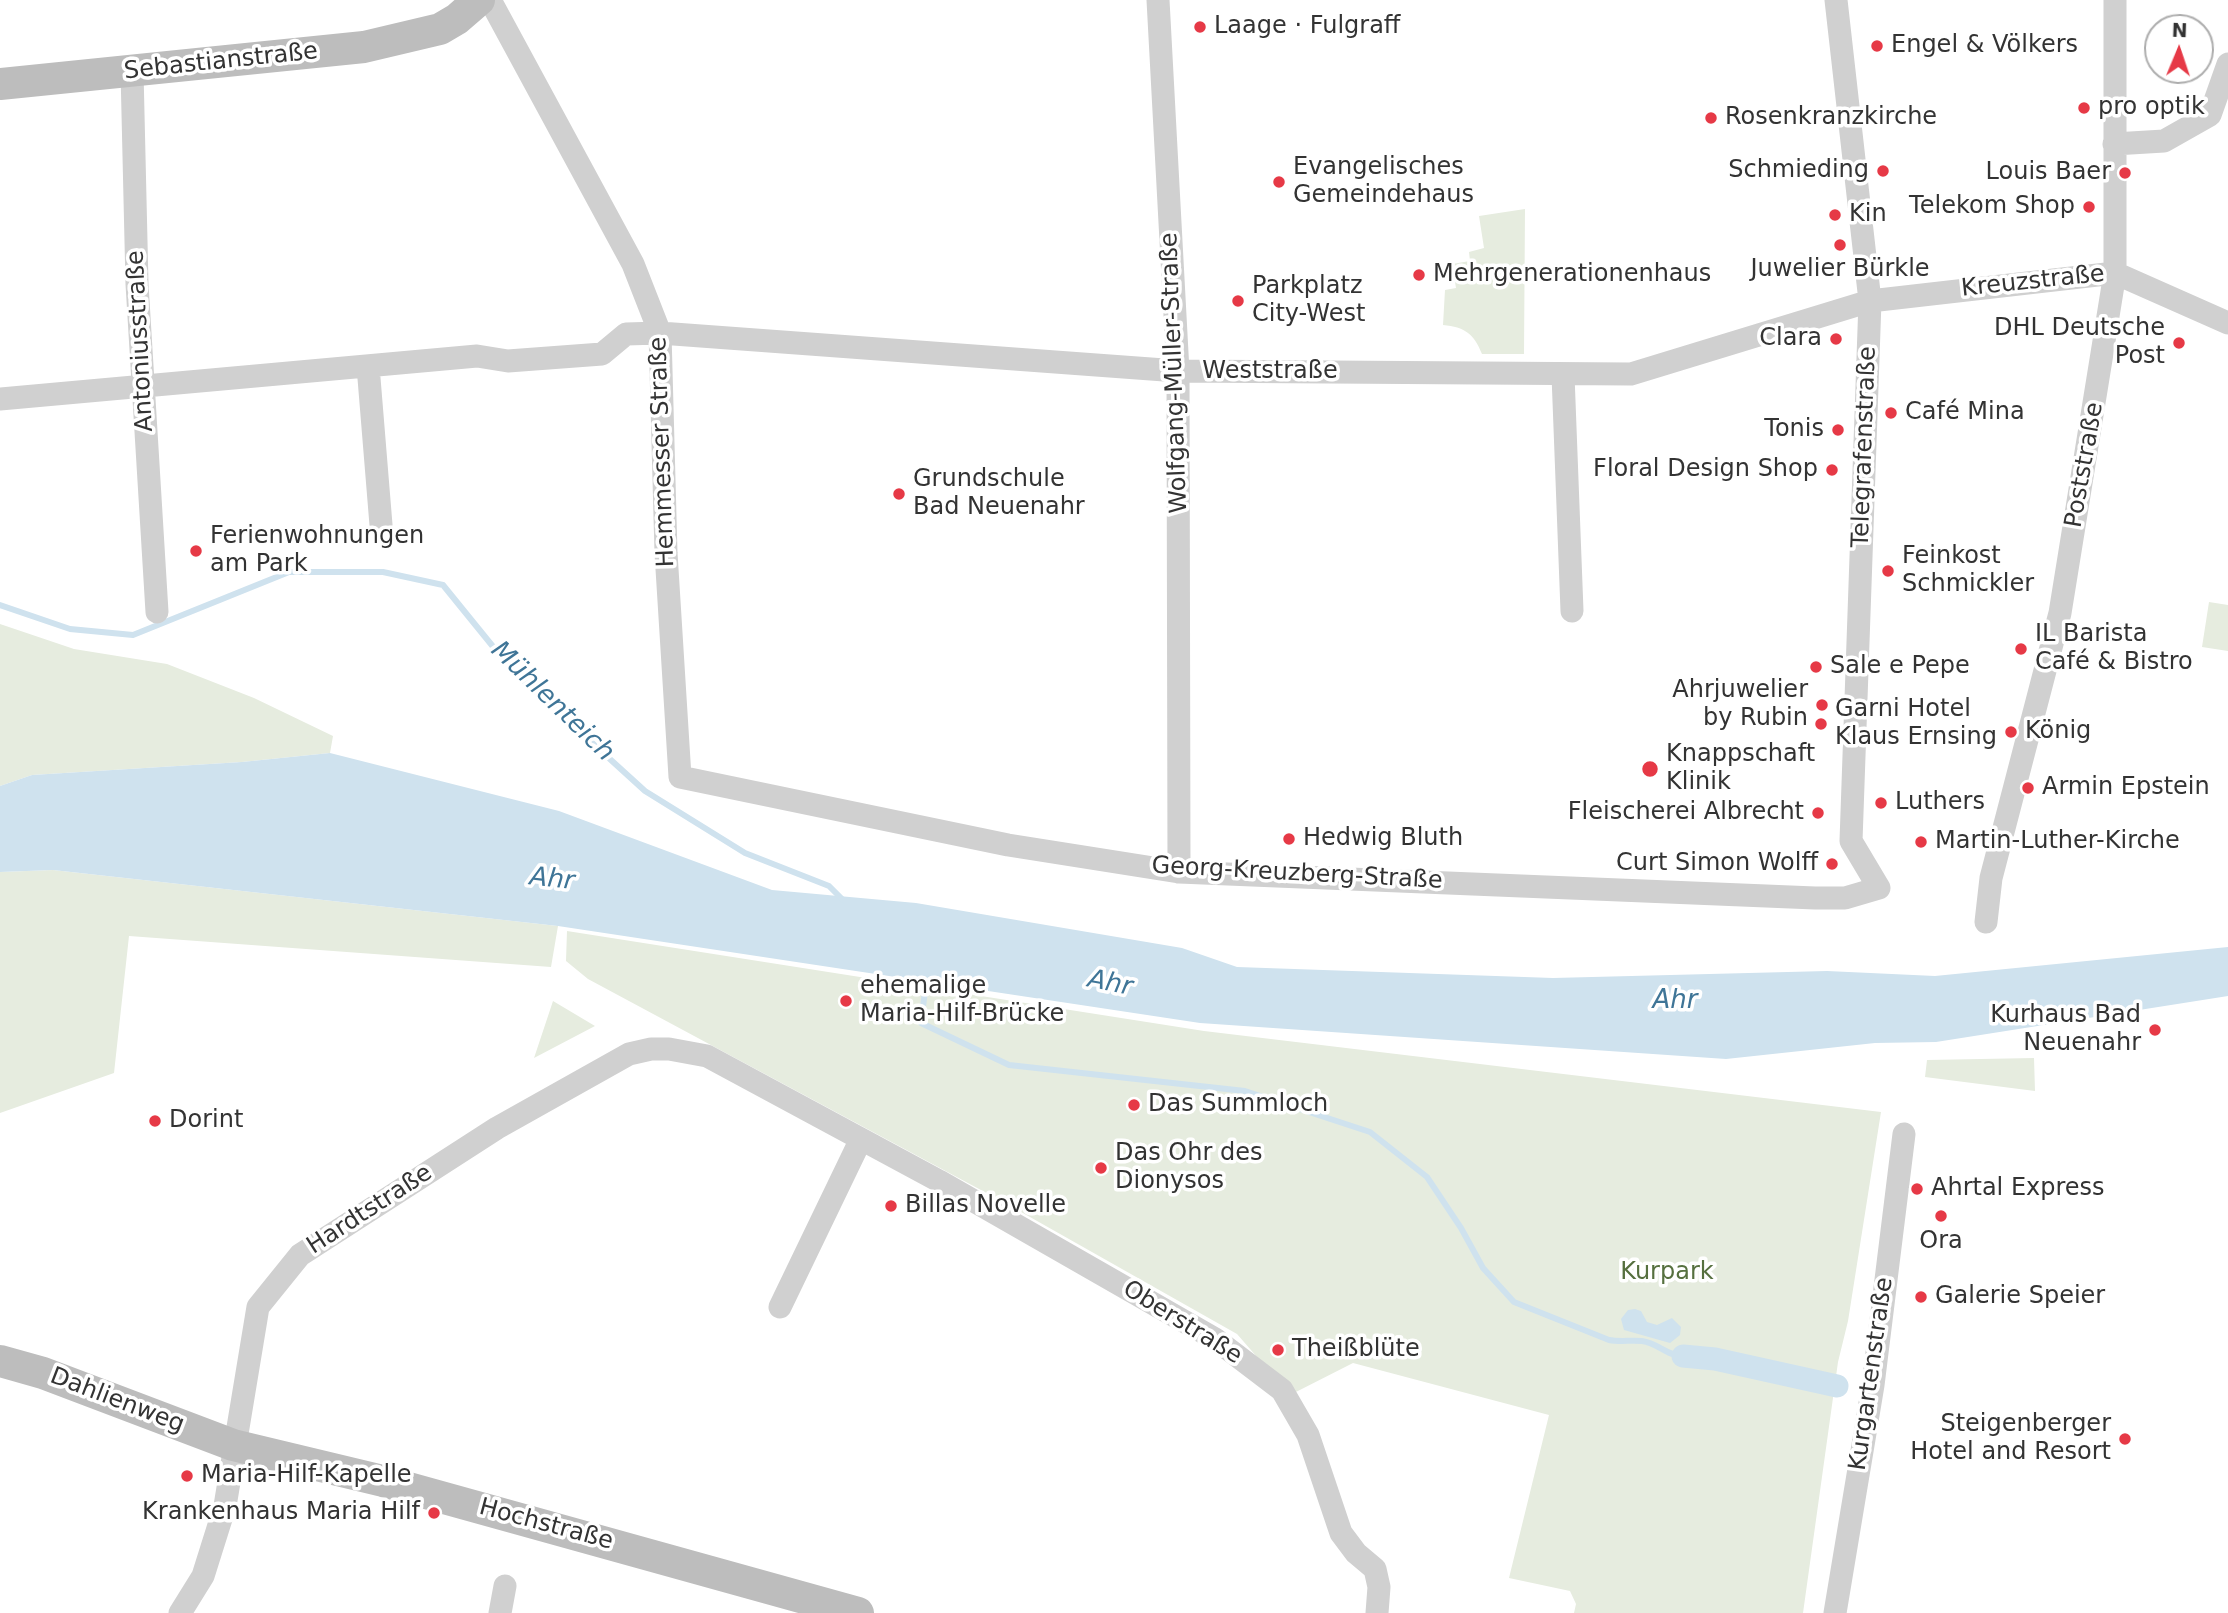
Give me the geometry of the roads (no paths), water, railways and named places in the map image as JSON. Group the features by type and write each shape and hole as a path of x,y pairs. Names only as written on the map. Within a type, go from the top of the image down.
{"street":[{"name":"Sebastianstraße","path":"0,84 364,47 440,29 479,0"},
{"name":"Hemmesser Straße","path":"490,0 633,264 660,333 666,553 680,777"},
{"name":"Wolfgang-Müller-Straße","path":"1158,0 1178,371 1179,872"},
{"name":"Telegrafenstraße","path":"1836,0 1870,301 1851,841 1879,888"},
{"name":"Poststraße","path":"1986,922 1992,878 2060,612 2115,273 2115,0"},
{"path":"2114,144 2164,141 2210,115 2228,64"},
{"name":"Antoniusstraße","path":"132,71 137,284 157,612"},
{"name":"Kreuzstraße","path":"1870,301 2115,273 2228,323"},
{"name":"Weststraße","path":"0,399 477,356 508,361 602,354 626,334 660,333 1178,371 1631,374 1870,301"},
{"path":"368,366 381,525"},
{"path":"1563,375 1573,611"},
{"name":"Georg-Kreuzberg-Straße","path":"680,777 1008,845 1179,872 1815,898 1844,898 1879,888"},
{"name":"Hardtstraße","path":"180,1613 203,1576 230,1485 233,1444 258,1307 300,1255 497,1128 629,1054 651,1049 670,1049"},
{"name":"Oberstraße","path":"670,1049 707,1056 861,1139 1215,1339 1282,1390 1308,1435 1341,1534 1356,1553 1375,1569 1379,1587 1377,1613"},
{"name":"Kurgartenstraße","path":"1835,1613 1873,1385 1904,1134"},
{"path":"780,1307 861,1139"},
{"name":"Dahlienweg","path":"0,1361 43,1373 233,1444"},
{"name":"Hochstraße","path":"233,1444 458,1501 858,1613"},
{"path":"500,1613 505,1586"}],"water":[{"name":"Ahr","path":"330,753 559,811 772,890 916,903 1182,948 1237,967 1553,978 1827,971 1935,976 2228,947 2228,996 1936,1042 1875,1043 1726,1059 1200,1023 558,926 53,870 0,872 0,786 32,775 242,762"},
{"path":"1628,1310 1641,1311 1647,1322 1657,1325 1672,1318 1681,1327 1680,1335 1670,1343 1624,1330 1621,1319"}],"waterway":[{"name":"Mühlenteich","path":"0,605 70,629 133,635 289,572 383,572 443,585 512,670 645,791 745,853 829,886 843,900"},
{"path":"927,975 921,1023 1009,1065 1245,1091 1370,1132 1427,1177 1461,1228 1483,1268 1514,1302 1609,1340 1648,1342 1672,1354 1683,1356"},
{"path":"1683,1356 1715,1359 1837,1386"}],"place":[{"name":"Laage · Fulgraff","path":"1200,27"},
{"name":"Engel & Völkers","path":"1877,46"},
{"name":"pro optik","path":"2084,108"},
{"name":"Rosenkranzkirche","path":"1711,118"},
{"name":"Schmieding","path":"1883,171"},
{"name":"Louis Baer","path":"2125,173"},
{"name":"Evangelisches Gemeindehaus","path":"1279,182"},
{"name":"Telekom Shop","path":"2089,207"},
{"name":"Kin","path":"1835,215"},
{"name":"Juwelier Bürkle","path":"1840,245"},
{"name":"Mehrgenerationenhaus","path":"1419,275"},
{"name":"Parkplatz City-West","path":"1238,301"},
{"name":"Clara","path":"1836,339"},
{"name":"DHL Deutsche Post","path":"2179,343"},
{"name":"Café Mina","path":"1891,413"},
{"name":"Tonis","path":"1838,430"},
{"name":"Floral Design Shop","path":"1832,470"},
{"name":"Grundschule Bad Neuenahr","path":"899,494"},
{"name":"Ferienwohnungen am Park","path":"196,551"},
{"name":"Feinkost Schmickler","path":"1888,571"},
{"name":"IL Barista Café & Bistro","path":"2021,649"},
{"name":"Sale e Pepe","path":"1816,667"},
{"name":"Ahrjuwelier by Rubin","path":"1822,705"},
{"name":"Garni Hotel Klaus Ernsing","path":"1821,724"},
{"name":"König","path":"2011,732"},
{"name":"Knappschaft Klinik","path":"1650,769"},
{"name":"Armin Epstein","path":"2028,788"},
{"name":"Luthers","path":"1881,803"},
{"name":"Fleischerei Albrecht","path":"1818,813"},
{"name":"Hedwig Bluth","path":"1289,839"},
{"name":"Martin-Luther-Kirche","path":"1921,842"},
{"name":"Curt Simon Wolff","path":"1832,864"},
{"name":"ehemalige Maria-Hilf-Brücke","path":"846,1001"},
{"name":"Kurhaus Bad Neuenahr","path":"2155,1030"},
{"name":"Das Summloch","path":"1134,1105"},
{"name":"Dorint","path":"155,1121"},
{"name":"Das Ohr des Dionysos","path":"1101,1168"},
{"name":"Ahrtal Express","path":"1917,1189"},
{"name":"Billas Novelle","path":"891,1206"},
{"name":"Ora","path":"1941,1216"},
{"name":"Galerie Speier","path":"1921,1297"},
{"name":"Theißblüte","path":"1278,1350"},
{"name":"Steigenberger Hotel and Resort","path":"2125,1439"},
{"name":"Maria-Hilf-Kapelle","path":"187,1476"},
{"name":"Krankenhaus Maria Hilf","path":"434,1513"}],"park label":[{"name":"Kurpark","path":"1667,1273"}]}
